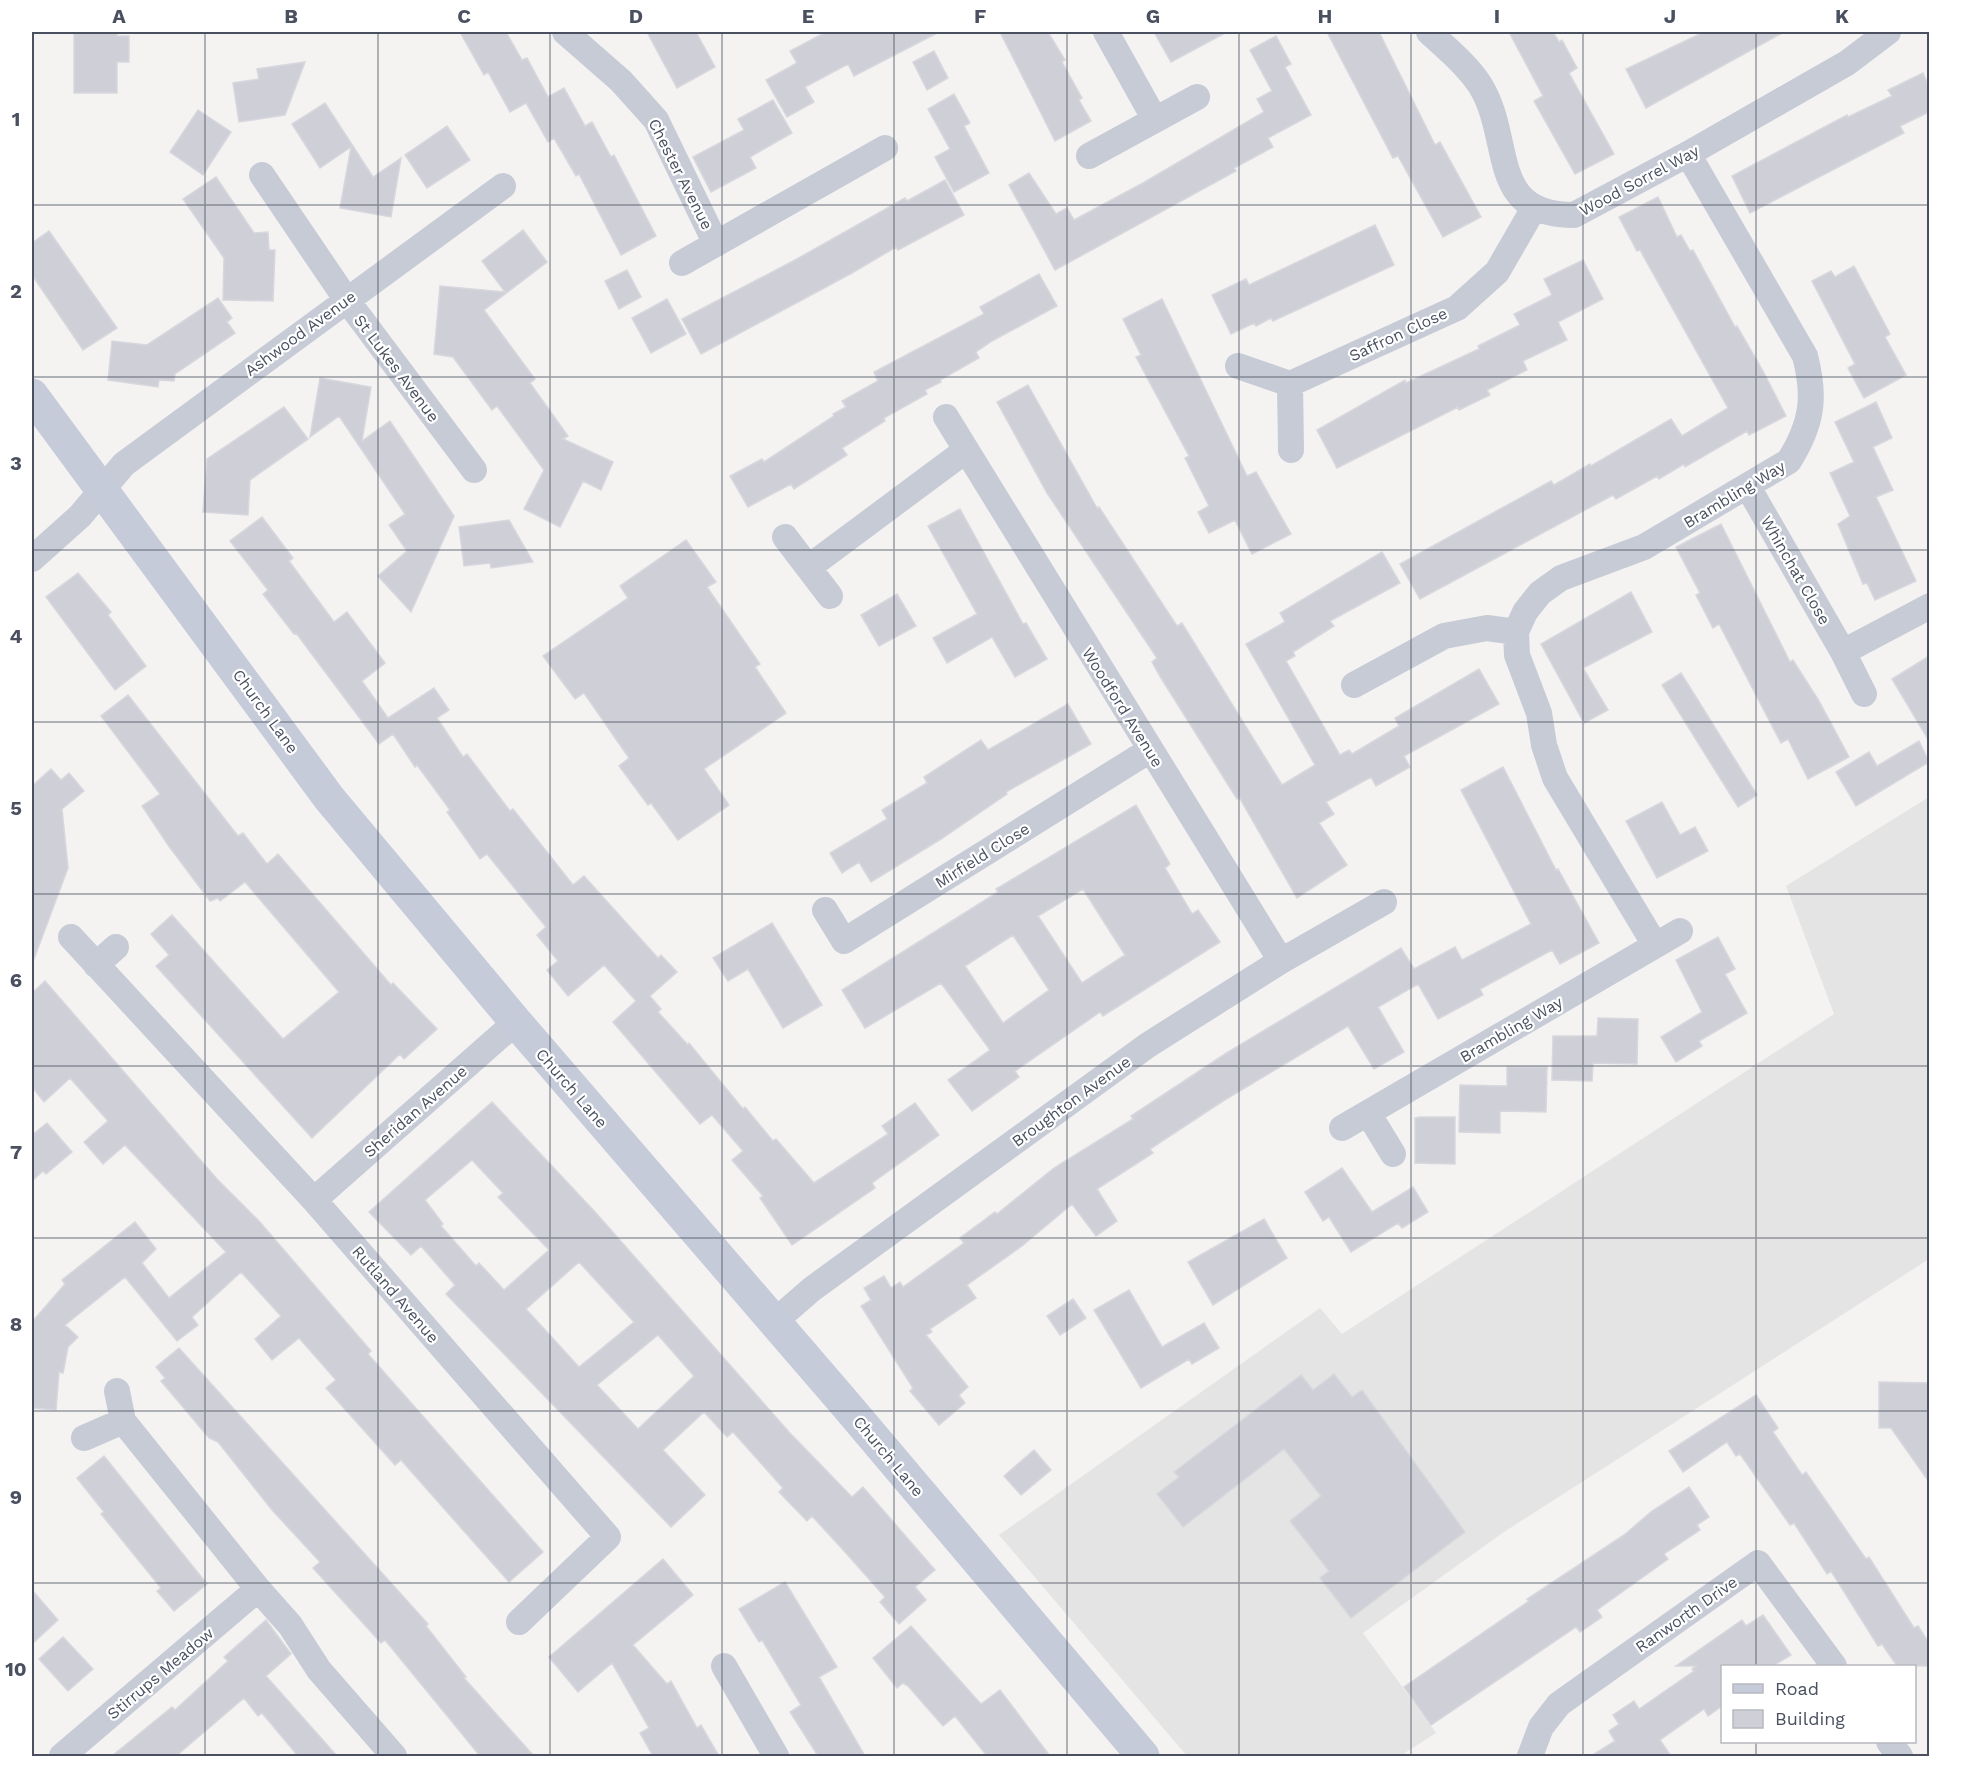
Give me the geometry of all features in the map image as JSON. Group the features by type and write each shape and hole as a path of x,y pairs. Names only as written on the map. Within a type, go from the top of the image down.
{"main road":[{"name":"Church Lane","path":"32,395 329,798 516,1022 774,1322 1134,1754"}],"street":[{"name":"Chester Avenue","path":"565,32 621,81 656,120 716,244"},
{"path":"1106,32 1154,118"},
{"path":"1429,32 1480,84 1491,109 1510,182 1520,198 1534,208"},
{"name":"Wood Sorrel Way","path":"1534,208 1553,215 1574,215 1688,154 1847,63 1887,32"},
{"path":"1089,156 1154,118 1197,97"},
{"name":"Chester Avenue","path":"682,262 885,148"},
{"name":"Brambling Way","path":"1516,632 1525,612 1540,593 1561,578 1644,547 1789,461 1804,438 1810,412 1812,383 1805,357 1688,154"},
{"name":"St Lukes Avenue","path":"262,175 345,299 474,470"},
{"name":"Ashwood Avenue","path":"32,559 80,516 101,487 124,464 345,299 503,186"},
{"name":"Saffron Close","path":"1290,384 1456,308 1497,272 1534,208"},
{"path":"1238,366 1290,384 1291,450"},
{"name":"Woodford Avenue","path":"946,417 1281,961"},
{"path":"809,567 965,451"},
{"name":"Whinchat Close","path":"1748,487 1844,652 1864,694"},
{"path":"785,537 830,596"},
{"path":"1844,652 1929,606"},
{"path":"1354,685 1444,636 1487,628 1516,632 1517,655 1539,713 1544,745 1555,778 1654,945"},
{"name":"Mirfield Close","path":"825,910 844,941 1150,750"},
{"name":"Broughton Avenue","path":"774,1322 812,1289 1148,1045 1281,961 1384,902"},
{"name":"Brambling Way","path":"1342,1128 1680,931"},
{"name":"Rutland Avenue","path":"71,937 314,1200 608,1537 519,1622"},
{"path":"96,965 116,947"},
{"name":"Sheridan Avenue","path":"314,1200 516,1022"},
{"path":"1368,1113 1393,1154"},
{"path":"117,1391 123,1421 258,1589 290,1624 319,1670 394,1756"},
{"path":"84,1438 123,1421"},
{"name":"Ranworth Drive","path":"1530,1756 1541,1727 1559,1704 1758,1563 1833,1665"},
{"name":"Stirrups Meadow","path":"62,1756 258,1589"},
{"path":"724,1666 776,1756"},
{"path":"1889,1743 1899,1756"}],"shaded area":[{"path":"1929,797 1929,1259 1504,1532 1363,1633 1436,1733 1400,1756 1187,1756 999,1535 1320,1308 1342,1334 1834,1014 1786,886"}],"building":[{"path":"74,32 117,32 117,36 129,36 129,62 117,62 117,93 74,93"},
{"path":"460,32 506,32 522,60 527,58 548,97 564,88 585,126 592,122 611,157 614,155 656,236 621,255 579,174 576,176 554,138 548,142 526,103 510,112 488,72 484,75"},
{"path":"647,32 696,32 715,67 677,88"},
{"path":"826,32 939,32 854,76 848,64 805,87 814,102 787,117 766,80 797,63 790,51"},
{"path":"1000,32 1048,32 1065,60 1062,62 1082,98 1079,100 1091,121 1055,141"},
{"path":"1154,32 1227,32 1171,62"},
{"path":"1327,32 1379,32 1435,145 1440,142 1481,217 1443,237 1398,156 1393,158"},
{"path":"1509,32 1553,32 1559,42 1562,40 1577,68 1569,73 1614,154 1575,174 1534,101 1543,96"},
{"path":"1704,32 1784,32 1646,108 1626,69"},
{"path":"1276,36 1291,64 1285,67 1311,115 1268,138 1273,147 1234,168 1236,171 1055,270 1009,185 1029,173 1056,214 1067,208 1074,220 1143,183 1264,112 1257,99 1272,91 1250,50"},
{"path":"934,51 948,78 927,90 913,62"},
{"path":"305,62 285,115 239,122 233,83 259,79 257,69"},
{"path":"1923,73 1929,87 1929,112 1900,126 1904,133 1750,213 1732,176 1847,115 1848,117 1892,96 1888,90"},
{"path":"954,94 970,123 964,126 989,173 954,192 935,157 950,149 928,109"},
{"path":"773,100 792,133 750,157 756,168 711,192 693,157 744,130 738,119"},
{"path":"325,103 373,177 401,158 391,217 340,208 351,147 320,168 292,124"},
{"path":"198,110 231,132 203,175 170,152"},
{"path":"447,126 470,160 427,188 405,155"},
{"path":"216,177 254,233 268,232 269,250 275,250 273,301 223,300 224,258 183,199"},
{"path":"945,180 964,215 898,250 896,247 701,354 682,319 795,260 905,198 907,201"},
{"path":"1658,197 1677,237 1681,235 1690,251 1693,250 1735,327 1737,326 1763,371 1786,416 1749,435 1747,431 1685,467 1684,464 1659,479 1657,476 1616,499 1613,495 1420,599 1400,564 1551,481 1554,485 1590,464 1591,466 1671,419 1682,436 1728,408 1640,250 1637,251 1619,217"},
{"path":"1375,225 1394,265 1273,321 1271,318 1256,326 1254,323 1231,334 1212,295 1246,279 1249,285"},
{"path":"523,230 547,262 484,310 535,379 530,383 568,436 563,439 613,462 601,490 583,481 560,527 524,509 544,470 497,406 492,410 453,357 434,354 440,286 505,292 482,261"},
{"path":"49,231 117,328 83,350 32,275 32,243"},
{"path":"1583,260 1603,299 1558,322 1567,340 1523,361 1527,370 1487,390 1490,395 1459,410 1458,407 1337,468 1317,430 1405,380 1406,383 1479,349 1478,346 1520,325 1514,314 1552,295 1544,279"},
{"path":"1854,266 1890,334 1885,337 1906,375 1864,398 1848,368 1855,364 1812,281 1831,271 1835,277"},
{"path":"627,270 641,297 619,309 605,281"},
{"path":"1039,274 1057,306 976,352 979,358 940,380 941,382 925,390 927,394 884,418 885,421 842,448 847,455 794,489 791,484 748,507 730,476 762,459 764,462 834,416 833,414 846,407 842,401 878,381 874,372 984,314 980,307"},
{"path":"218,298 232,318 227,322 235,333 175,374 174,381 159,380 158,387 108,380 112,341 147,345"},
{"path":"667,299 686,334 651,353 632,318"},
{"path":"1162,299 1247,476 1256,472 1291,534 1252,554 1235,520 1209,533 1198,512 1209,506 1185,458 1189,456 1136,357 1141,355 1123,319"},
{"path":"320,378 371,387 362,441 390,421 454,516 411,612 378,576 407,551 389,525 405,514 339,416 310,437"},
{"path":"1028,385 1097,508 1099,507 1177,626 1182,623 1282,785 1315,765 1246,644 1285,622 1280,613 1382,552 1400,583 1330,621 1334,626 1293,652 1295,656 1286,661 1340,755 1349,750 1352,754 1399,726 1395,718 1479,669 1499,704 1404,756 1410,767 1376,786 1371,777 1326,802 1334,814 1319,823 1347,865 1297,898 1239,797 1237,799 1161,678 1152,662 1157,658 1047,493 997,402"},
{"path":"1876,402 1892,438 1873,447 1893,490 1876,497 1916,581 1875,600 1867,583 1863,584 1838,524 1850,516 1830,473 1854,462 1835,422"},
{"path":"284,407 308,439 250,480 248,515 203,512 207,459"},
{"path":"960,509 1023,624 1026,623 1047,659 1015,677 992,637 947,663 933,638 977,614 928,526"},
{"path":"262,517 293,558 289,561 334,622 347,612 385,663 362,681 388,718 434,688 449,710 437,718 463,757 467,754 510,811 513,809 573,885 584,876 658,958 661,955 677,972 650,996 661,1009 658,1012 688,1045 689,1043 743,1109 745,1107 773,1141 776,1139 814,1183 888,1134 882,1126 915,1103 939,1135 872,1183 875,1188 792,1245 760,1198 763,1196 732,1160 743,1151 712,1115 700,1124 613,1022 636,1001 604,965 568,996 547,970 558,961 537,935 546,927 487,854 480,859 447,812 450,810 417,765 415,767 393,734 379,744 296,633 294,634 263,594 268,590 230,541"},
{"path":"509,520 533,562 491,568 490,563 464,566 459,527"},
{"path":"1721,524 1790,662 1793,660 1819,701 1849,757 1808,779 1788,739 1781,743 1719,624 1713,628 1696,595 1700,593 1676,547"},
{"path":"686,540 716,582 707,587 760,664 755,667 786,713 704,769 729,805 678,840 651,803 648,805 619,766 629,758 584,693 575,699 543,656 628,598 620,586"},
{"path":"78,573 111,612 108,615 146,666 115,690 46,597"},
{"path":"1631,592 1652,632 1583,668 1608,710 1584,723 1541,644"},
{"path":"897,594 916,626 879,646 861,615"},
{"path":"1929,656 1929,741 1892,679"},
{"path":"1681,673 1757,795 1738,807 1662,685"},
{"path":"128,695 238,836 243,833 267,864 278,854 391,985 393,983 437,1029 404,1059 400,1054 312,1138 156,966 169,955 151,934 172,915 283,1039 339,992 245,882 220,901 218,898 210,901 168,845 142,806 160,794 101,716"},
{"path":"1068,704 1091,744 1006,792 1007,794 941,839 871,882 859,862 842,873 830,853 887,819 882,810 927,783 924,777 981,740 988,750"},
{"path":"1919,741 1929,762 1856,806 1836,772 1869,752 1877,766"},
{"path":"1503,767 1556,870 1558,869 1599,943 1560,964 1552,950 1480,989 1483,995 1438,1019 1418,984 1378,1007 1404,1052 1374,1069 1348,1026 1223,1101 1150,1149 1153,1153 1097,1189 1117,1221 1096,1236 1072,1204 1022,1246 967,1285 976,1298 930,1329 932,1332 926,1335 968,1387 959,1395 965,1403 939,1425 910,1391 913,1388 861,1306 871,1300 864,1288 884,1276 891,1288 900,1282 903,1287 964,1243 960,1238 995,1212 997,1214 1054,1168 1133,1119 1131,1116 1225,1054 1401,948 1414,969 1455,947 1462,960 1531,924 1461,790"},
{"path":"51,769 61,780 69,773 84,791 62,809 68,868 34,959 32,959 32,786"},
{"path":"1662,802 1680,835 1695,827 1708,851 1657,878 1626,821"},
{"path":"1136,805 1170,864 1165,868 1192,914 1198,910 1220,942 1103,1016 1100,1012 1015,1071 1019,1077 972,1111 948,1080 990,1050 941,983 865,1028 842,990 998,892 996,889","holes":["1083,889 1125,955 1082,983 1038,916","1013,935 1049,990 1003,1023 965,966"]},
{"path":"772,923 822,1005 783,1028 748,969 728,981 713,958"},
{"path":"1718,937 1735,969 1725,974 1747,1013 1699,1041 1702,1046 1676,1062 1661,1037 1702,1012 1676,960"},
{"path":"45,981 217,1179 259,1221 371,1351 368,1354 543,1552 509,1582 401,1460 395,1465 326,1388 336,1380 299,1338 272,1360 255,1339 281,1316 241,1272 192,1317 198,1325 177,1341 125,1277 65,1325 78,1337 68,1347 63,1373 59,1372 56,1410 32,1408 32,1322 65,1284 62,1280 135,1222 156,1249 142,1263 169,1298 226,1252 125,1145 103,1164 84,1142 108,1121 70,1078 44,1102 32,1087 32,993"},
{"path":"1598,1018 1638,1019 1637,1064 1593,1063 1592,1081 1552,1080 1553,1036 1597,1036"},
{"path":"1507,1067 1547,1067 1546,1112 1500,1111 1500,1133 1459,1132 1460,1085 1507,1086"},
{"path":"492,1102 596,1213 789,1432 852,1497 863,1487 935,1570 915,1587 926,1600 899,1624 880,1602 885,1597 812,1516 807,1521 779,1492 783,1488 733,1432 727,1437 704,1412 663,1450 705,1495 671,1527 446,1294 455,1285 421,1246 411,1255 369,1212","holes":["472,1160 503,1193 498,1197 549,1250 504,1290 479,1263 476,1266 441,1226 443,1224 425,1200","579,1262 634,1322 579,1367 526,1309","658,1335 694,1376 638,1429 597,1385"]},
{"path":"1455,1117 1455,1164 1415,1163 1415,1118"},
{"path":"47,1123 72,1152 46,1174 43,1171 32,1181 32,1135"},
{"path":"1342,1168 1372,1212 1413,1187 1428,1212 1402,1228 1398,1223 1351,1252 1329,1217 1323,1221 1305,1192"},
{"path":"1264,1219 1287,1258 1213,1305 1188,1262"},
{"path":"1129,1290 1162,1347 1204,1323 1219,1348 1192,1364 1189,1359 1141,1388 1094,1310"},
{"path":"1073,1299 1086,1318 1060,1335 1047,1316"},
{"path":"179,1348 428,1624 426,1626 466,1677 464,1678 534,1756 480,1756 385,1640 381,1643 313,1568 320,1562 272,1510 218,1442 209,1438 161,1381 165,1378 156,1367"},
{"path":"1334,1374 1352,1397 1362,1390 1465,1532 1351,1618 1320,1578 1329,1571 1290,1521 1321,1496 1284,1449 1183,1527 1157,1494 1179,1477 1174,1472 1301,1375 1313,1390"},
{"path":"1879,1382 1929,1383 1929,1482 1891,1428 1879,1428"},
{"path":"1756,1395 1778,1428 1773,1432 1802,1475 1806,1472 1866,1559 1869,1557 1914,1628 1918,1626 1929,1643 1929,1666 1896,1665 1882,1644 1878,1646 1831,1571 1827,1574 1794,1523 1790,1525 1740,1454 1736,1456 1727,1442 1683,1472 1669,1451"},
{"path":"1034,1450 1051,1470 1021,1495 1004,1476"},
{"path":"104,1456 207,1584 174,1611 157,1591 161,1588 101,1514 104,1512 77,1478"},
{"path":"1689,1487 1709,1517 1697,1525 1700,1530 1664,1554 1668,1559 1597,1610 1602,1617 1580,1632 1576,1627 1431,1725 1404,1687 1529,1601 1527,1599 1624,1535 1652,1511"},
{"path":"663,1559 693,1595 633,1645 667,1684 671,1681 697,1728 701,1725 719,1756 653,1756 640,1733 649,1728 612,1663 578,1692 549,1657"},
{"path":"785,1582 837,1667 819,1677 865,1756 818,1756 790,1712 801,1705 762,1640 759,1642 739,1609"},
{"path":"32,1590 58,1620 32,1644"},
{"path":"1763,1615 1791,1655 1775,1665 1721,1665 1721,1707 1708,1716 1704,1709 1660,1740 1671,1756 1591,1756 1615,1741 1609,1731 1619,1724 1613,1715 1634,1701 1639,1709 1694,1671 1692,1669 1696,1666 1676,1666 1742,1620 1746,1626"},
{"path":"266,1620 291,1654 266,1676 337,1756 298,1756 262,1713 258,1716 244,1698 176,1756 112,1756 172,1707 175,1710 228,1661 224,1657"},
{"path":"911,1626 981,1704 1000,1690 1050,1756 987,1756 955,1716 943,1726 908,1686 903,1683 897,1688 873,1658"},
{"path":"63,1637 93,1669 68,1691 39,1659"}]}
